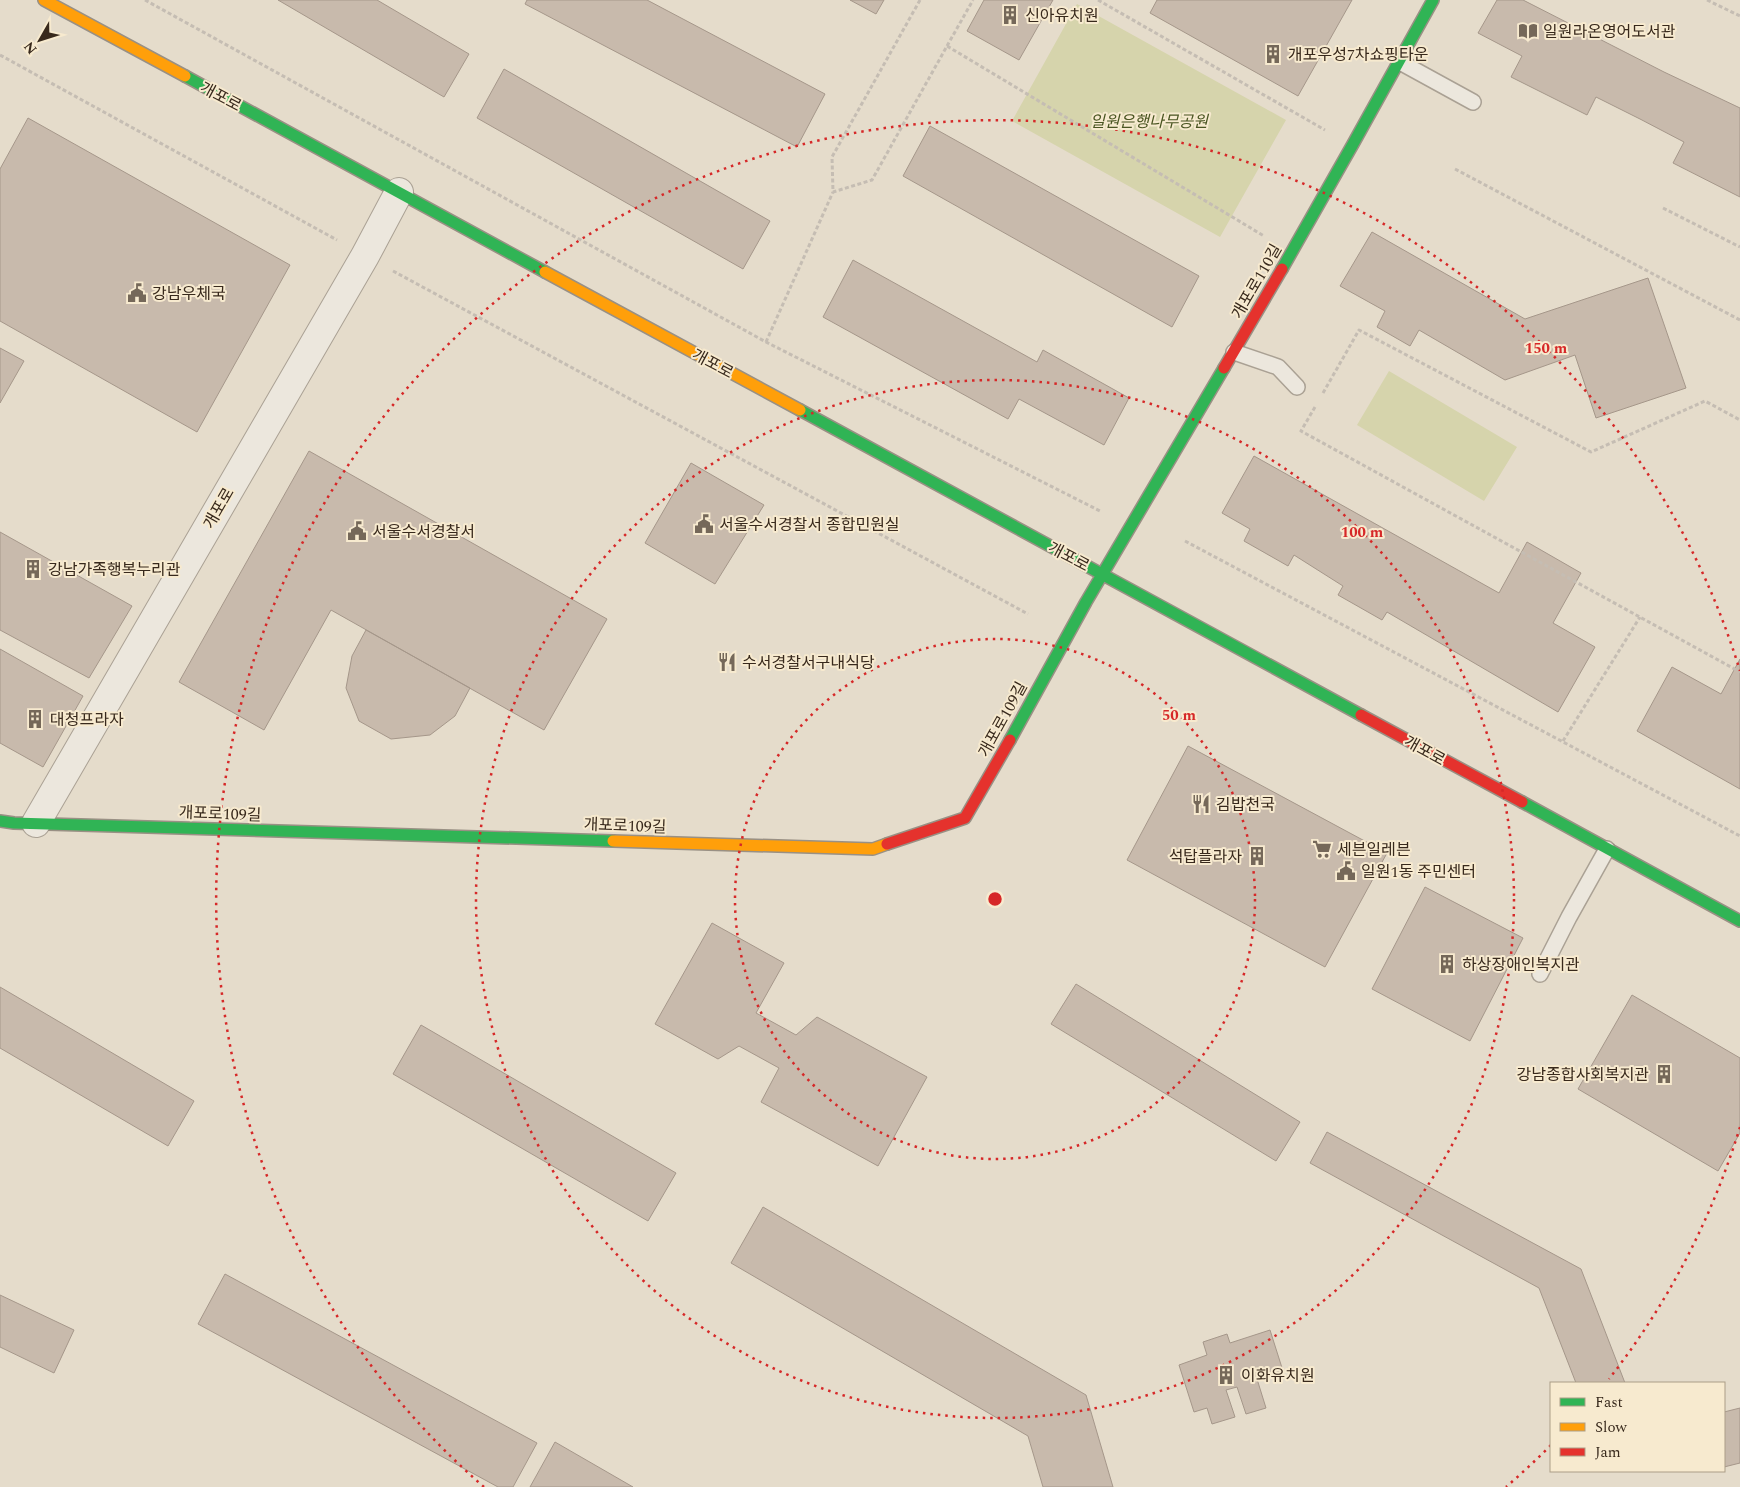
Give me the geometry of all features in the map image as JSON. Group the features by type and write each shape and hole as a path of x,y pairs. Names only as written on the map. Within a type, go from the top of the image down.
{"street":[{"name":"개포로","path":"44,0 1740,921"},
{"name":"개포로110길","path":"1102,574 1234,352 1400,62 1433,0"},
{"name":"개포로","path":"36,823 365,256 398,192"},
{"name":"개포로109길","path":"0,821 14,823 873,849 965,818 1102,574"}],"lane":[{"path":"1400,62 1474,102"},
{"path":"1234,352 1278,367 1297,387"},
{"path":"1540,974 1607,848"}],"path":[{"path":"145,0 766,342 1100,511"},
{"path":"766,342 833,192 832,157 920,0"},
{"path":"833,192 872,180 973,0"},
{"path":"1098,0 1326,130"},
{"path":"1707,0 1740,16"},
{"path":"947,46 1267,238"},
{"path":"0,55 365,256 1028,614"},
{"path":"1455,169 1740,320"},
{"path":"1663,208 1740,247"},
{"path":"1320,397 1360,330 1592,452 1705,401 1740,420"},
{"path":"1315,406 1300,431 1740,672"},
{"path":"1185,540 1740,836"},
{"path":"1563,741 1640,617"}],"green space":[{"name":"일원은행나무공원","path":"1077,4 1286,120 1220,237 1012,121"},
{"path":"1389,371 1517,447 1484,501 1357,425"}],"building":[{"path":"278,0 377,0 469,54 444,97"},
{"path":"527,0 647,0 825,94 797,147 525,4"},
{"path":"850,0 884,0 876,14"},
{"name":"신아유치원","path":"984,0 1053,0 1019,60 967,31"},
{"name":"개포우성7차쇼핑타운","path":"1157,0 1352,0 1298,96 1150,13"},
{"path":"1497,0 1523,0 1664,72 1740,108 1740,197 1673,163 1684,142 1596,97 1587,115 1511,77 1522,56 1478,33"},
{"path":"504,69 770,221 743,269 477,118"},
{"name":"강남우체국","path":"28,118 290,265 197,432 0,321 0,169"},
{"path":"930,126 1199,276 1172,327 903,176"},
{"path":"1372,232 1525,319 1648,278 1686,388 1596,418 1575,355 1505,380 1419,330 1410,346 1377,327 1385,311 1340,286"},
{"path":"853,260 1037,362 1043,350 1129,398 1104,445 1019,399 1008,419 823,317"},
{"path":"0,348 24,361 0,403"},
{"name":"서울수서경찰서","path":"309,451 607,619 544,730 331,610 264,730 179,682"},
{"path":"1254,456 1499,593 1527,542 1581,573 1553,623 1595,647 1558,712 1387,612 1382,620 1338,595 1343,586 1294,555 1288,566 1244,541 1250,529 1222,513"},
{"name":"서울수서경찰서 종합민원실","path":"691,463 764,505 715,584 645,543"},
{"name":"강남가족행복누리관","path":"0,532 132,606 89,678 0,630"},
{"path":"366,630 470,688 455,716 430,735 391,739 359,721 346,688 352,656"},
{"name":"대청프라자","path":"0,649 83,696 43,767 0,743"},
{"path":"1740,659 1740,789 1637,731 1672,667 1721,694"},
{"name":"석탑플라자","path":"1188,746 1387,853 1325,967 1127,860"},
{"name":"하상장애인복지관","path":"1425,887 1523,938 1470,1041 1372,989"},
{"path":"712,923 784,963 756,1013 796,1035 817,1017 927,1077 878,1166 761,1102 779,1068 739,1046 718,1059 655,1024"},
{"path":"1076,984 1300,1122 1276,1161 1051,1024"},
{"path":"0,987 194,1101 168,1146 0,1048"},
{"name":"강남종합사회복지관","path":"1632,995 1740,1058 1740,1133 1718,1171 1578,1089"},
{"path":"421,1025 676,1173 648,1221 393,1074"},
{"path":"1327,1132 1581,1269 1625,1382 1576,1382 1539,1288 1310,1163"},
{"path":"763,1207 1086,1395 1113,1487 1043,1487 1028,1436 731,1263"},
{"path":"225,1274 537,1443 513,1487 498,1487 198,1324"},
{"path":"0,1295 74,1330 54,1373 0,1347"},
{"name":"이화유치원","path":"1270,1330 1283,1371 1257,1379 1266,1408 1246,1414 1237,1387 1226,1390 1235,1417 1212,1424 1207,1408 1194,1412 1179,1365 1207,1355 1203,1342 1227,1334 1230,1343"},
{"path":"1740,1408 1740,1463 1725,1467 1725,1412"},
{"path":"555,1442 633,1487 530,1487"}],"traffic: fast":[{"path":"1282,269 1433,0"},
{"path":"185,76 545,272"},
{"path":"1010,740 1086,602 1224,368"},
{"path":"800,410 1361,715"},
{"path":"1522,802 1740,921"},
{"path":"0,821 14,823 613,841"}],"traffic: slow":[{"path":"44,0 185,76"},
{"path":"545,272 800,410"},
{"path":"613,841 873,849 887,844"}],"traffic: jam":[{"path":"1224,368 1282,269"},
{"path":"1361,715 1522,802"},
{"path":"887,844 965,818 1010,740"}],"place":[{"name":"신아유치원","path":"1010,15"},
{"name":"일원라온영어도서관","path":"1528,31"},
{"name":"개포우성7차쇼핑타운","path":"1273,54"},
{"name":"강남우체국","path":"137,293"},
{"name":"서울수서경찰서 종합민원실","path":"704,524"},
{"name":"서울수서경찰서","path":"357,531"},
{"name":"강남가족행복누리관","path":"33,569"},
{"name":"수서경찰서구내식당","path":"727,662"},
{"name":"대청프라자","path":"35,719"},
{"name":"김밥천국","path":"1201,804"},
{"name":"세븐일레븐","path":"1322,849"},
{"name":"석탑플라자","path":"1257,856"},
{"name":"일원1동 주민센터","path":"1346,871"},
{"name":"하상장애인복지관","path":"1447,964"},
{"name":"강남종합사회복지관","path":"1664,1074"},
{"name":"이화유치원","path":"1226,1375"}]}
